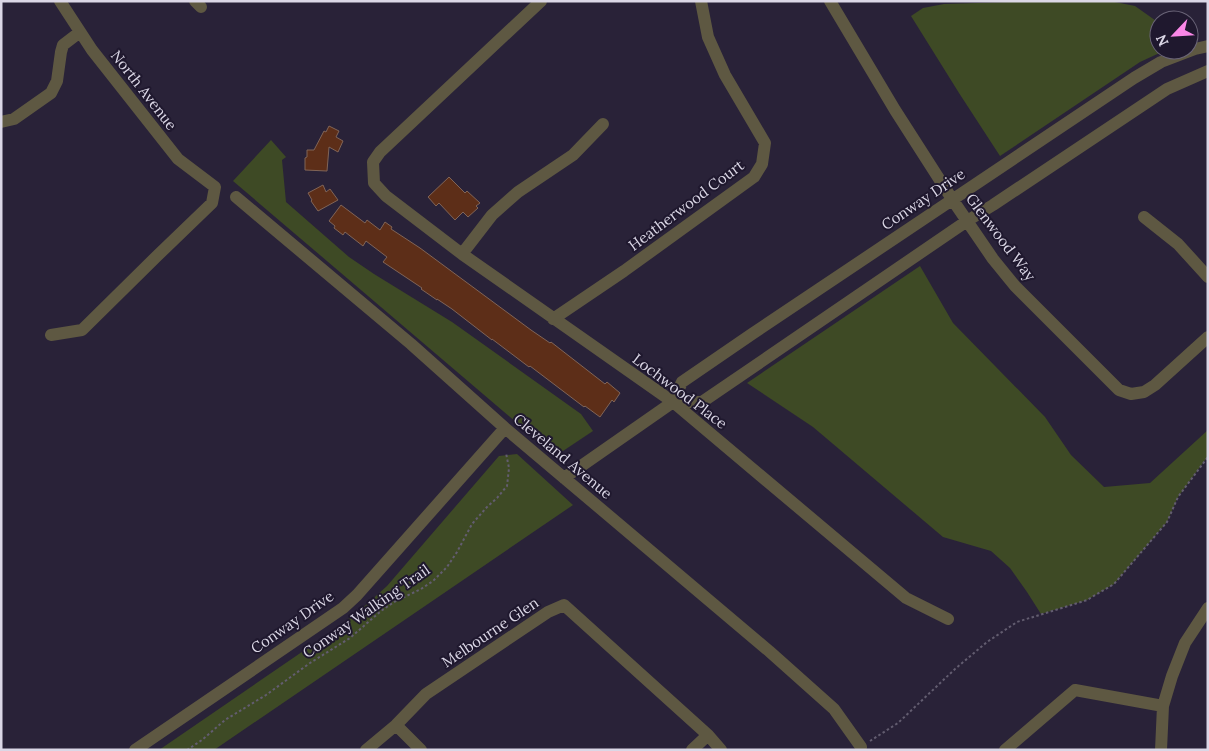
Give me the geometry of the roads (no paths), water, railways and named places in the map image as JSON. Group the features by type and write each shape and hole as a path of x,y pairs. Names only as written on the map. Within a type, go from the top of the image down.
{"street":[{"name":"North Avenue","path":"51,335 82,330 212,203 215,187 178,159 92,50 60,1"},
{"name":"Lochwood Place","path":"541,1 380,152 373,162 374,183 386,196 462,254 673,402 906,598 948,619"},
{"name":"Heatherwood Court","path":"553,319 624,272 754,177 762,164 765,143 725,76 708,37 701,1"},
{"name":"Glenwood Way","path":"830,1 895,110 994,260 1015,286 1119,390 1131,394 1144,392 1208,337"},
{"path":"1,122 14,119 51,93 57,81 63,45 80,32"},
{"name":"Conway Drive","path":"564,478 673,402 682,382 952,199 1160,62 1195,48 1208,46"},
{"path":"673,402 702,402 967,221 1167,89 1208,71"},
{"path":"462,254 498,209 518,192 573,155 603,124"},
{"name":"Cleveland Avenue","path":"236,198 411,344 505,428 769,651 834,709 860,747"},
{"path":"1144,217 1178,244 1208,277"},
{"name":"Conway Drive","path":"135,750 343,608 505,428"},
{"name":"Melbourne Glen","path":"366,750 396,725 426,694 548,612 564,606 708,735 721,750"},
{"path":"1161,750 1163,706 1172,676 1185,643 1208,608"},
{"path":"1005,750 1076,690 1163,706"},
{"path":"396,725 421,750"},
{"path":"692,750 708,735"}]}
